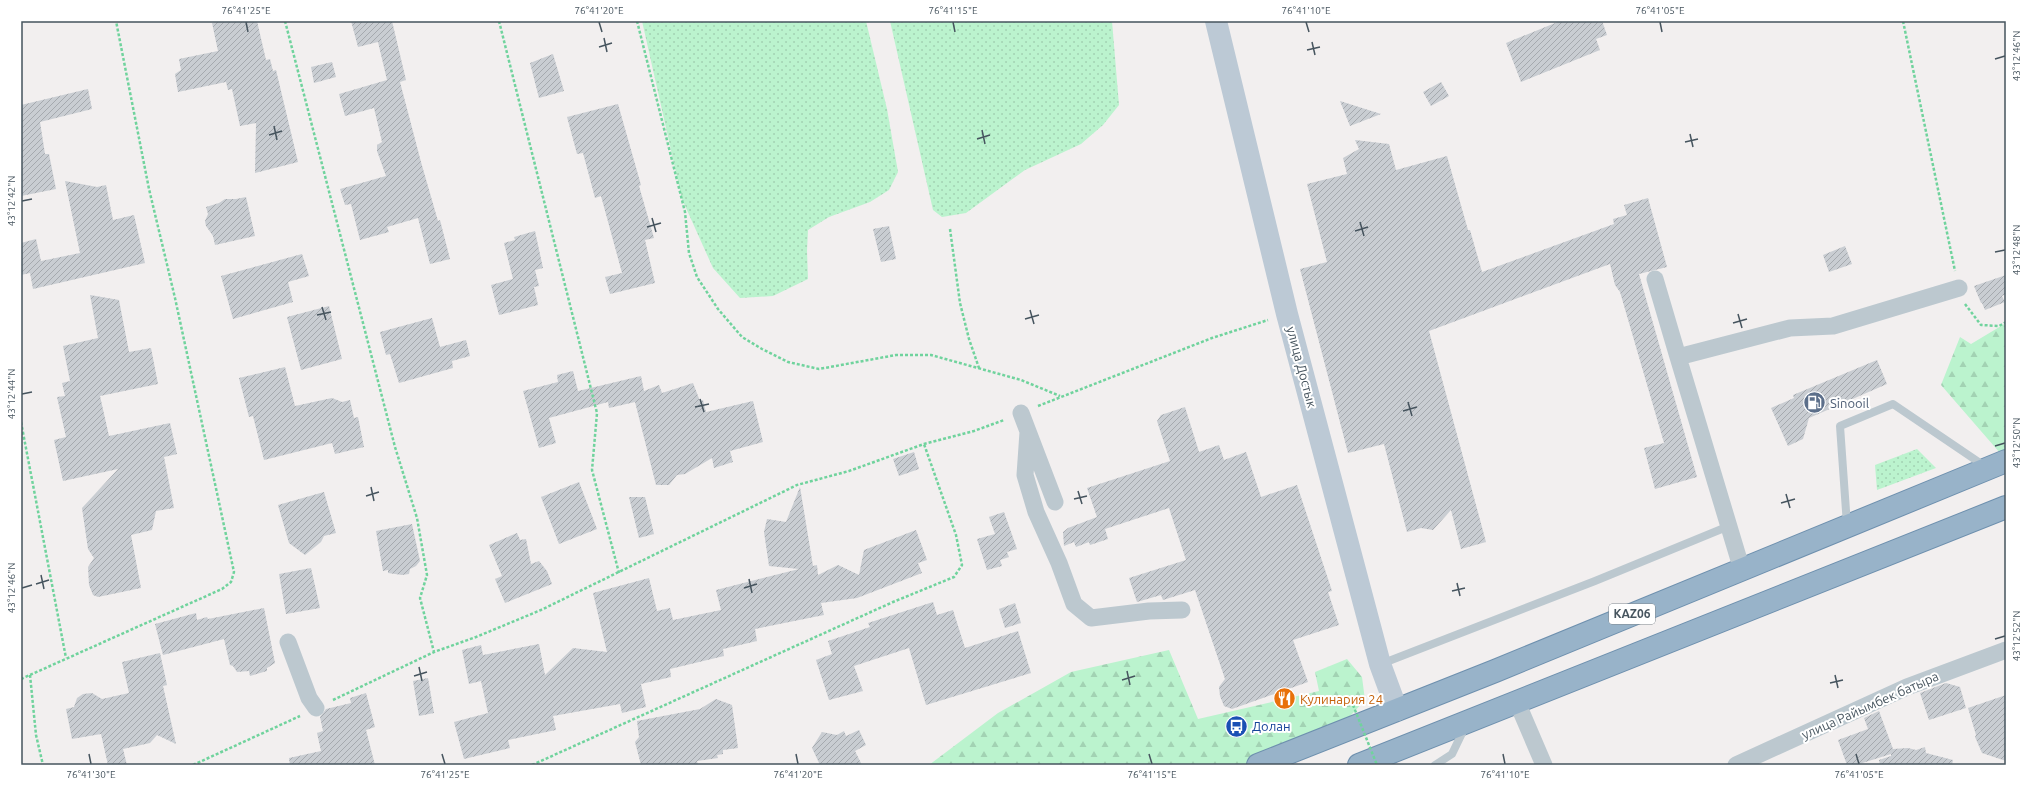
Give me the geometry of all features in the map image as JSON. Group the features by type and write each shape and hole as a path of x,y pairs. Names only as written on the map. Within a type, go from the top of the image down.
{"highway":[{"name":"KАZ06","path":"1258,765 1742,570 1997,464"},
{"path":"1359,765 2006,506"}],"main road":[{"name":"улица Достык","path":"1216,21 1287,314 1380,664 1397,710"}],"street":[{"path":"1654,280 1742,570"},
{"path":"1678,357 1790,328 1833,326 1959,288"},
{"path":"1021,413 1055,502"},
{"path":"1028,432 1025,475 1036,512 1059,563 1074,604 1091,618 1149,611 1182,610"},
{"path":"288,642 309,698 316,708"},
{"name":"улица Райымбек батыра","path":"1740,764 1907,686 2006,650"},
{"path":"1517,702 1544,765"}],"lane":[{"path":"1847,526 1840,426 1893,404 1997,464"},
{"path":"1380,664 1596,581 1729,526"},
{"path":"1436,765 1452,754 1469,722"}],"path":[{"path":"21,679 222,589 231,582 234,572 175,298 149,189 116,21"},
{"path":"285,21 395,448 417,518 427,575 420,598 434,652"},
{"path":"499,21 597,413 592,470 619,573"},
{"path":"637,21 685,212 689,253 697,277 718,309 742,337 788,362 819,369 903,355 931,355 1021,380 1060,396"},
{"path":"1903,21 1961,300 1982,325 1999,326 2006,322"},
{"path":"950,229 960,303 979,368"},
{"path":"194,765 434,652 476,637 541,610 797,485 849,471 924,444 974,431 1060,396 1212,338 1287,314"},
{"path":"21,422 66,658"},
{"path":"532,765 893,602 954,577 962,565 956,535 924,444"},
{"path":"30,675 36,735 43,765"},
{"path":"1353,704 1377,765"}],"green space":[{"path":"642,21 866,21 887,109 898,172 889,190 870,202 829,217 808,230 808,279 773,296 740,298 713,268 682,199"},
{"path":"890,21 1112,21 1119,105 1103,125 1081,144 1025,170 966,213 942,217 933,210"},
{"path":"2006,323 2006,450 2000,453 1941,385 1960,337 1971,344"},
{"path":"1917,449 1936,468 1877,490 1875,465"},
{"path":"1169,650 1198,719 1319,691 1315,672 1347,659 1362,677 1365,700 1339,728 1245,765 929,765 998,713 1071,672"}],"building":[{"path":"223,21 257,21 266,60 270,59 273,71 276,70 298,162 255,173 256,123 240,126 232,89 228,90 226,82 178,92 175,74 181,70 179,59 218,51 212,23"},
{"path":"351,21 392,21 406,80 400,82 421,162 438,221 440,220 450,259 430,264 418,218 387,227 389,232 360,240 351,204 345,205 340,189 386,176 377,151 377,145 382,142 374,108 345,116 339,94 387,80 378,42 358,47"},
{"path":"1560,21 1602,21 1607,35 1596,39 1600,50 1521,82 1506,43"},
{"path":"553,54 564,91 539,98 530,63"},
{"path":"332,62 336,77 314,83 311,67"},
{"path":"1441,82 1449,96 1431,106 1423,92"},
{"path":"88,89 92,109 40,122 45,154 49,154 56,189 21,196 21,105"},
{"path":"1340,101 1381,114 1350,126"},
{"path":"618,104 654,238 645,240 655,283 610,294 605,277 622,273 601,196 595,198 583,153 577,154 567,117"},
{"path":"1355,140 1389,144 1396,170 1447,156 1468,230 1470,230 1482,272 1614,224 1613,219 1627,215 1624,205 1648,198 1667,267 1639,274 1697,477 1655,489 1644,448 1664,443 1620,292 1615,285 1610,264 1429,331 1486,542 1461,549 1451,510 1433,530 1421,528 1407,532 1384,444 1348,453 1300,269 1327,262 1307,184 1347,174 1343,158 1359,149"},
{"path":"65,181 97,187 106,185 113,220 134,215 145,263 33,289 30,273 21,275 21,243 36,239 41,261 80,253"},
{"path":"246,197 255,236 215,245 213,236 206,226 205,221 208,214 206,207 219,203 225,199"},
{"path":"889,226 896,259 881,262 873,229"},
{"path":"535,231 543,268 535,270 539,286 534,287 538,305 499,315 491,285 513,279 504,243 515,240 514,237"},
{"path":"1845,246 1852,264 1829,272 1823,255"},
{"path":"302,254 309,276 288,282 293,302 233,319 221,276"},
{"path":"2006,275 2006,294 2002,296 2005,302 1985,310 1974,286"},
{"path":"90,295 119,300 129,352 151,348 158,384 100,396 109,436 170,423 177,454 164,457 174,508 156,511 152,530 131,535 141,588 98,597 93,595 89,585 88,567 94,558 88,549 82,508 118,469 63,481 54,440 66,437 57,397 65,396 62,383 70,381 63,346 98,338"},
{"path":"329,306 342,359 301,370 287,317"},
{"path":"432,318 440,347 466,340 470,356 452,361 453,368 399,383 390,354 386,355 380,332"},
{"name":"Sinooil","path":"1877,360 1887,384 1809,418 1803,439 1788,446 1771,408 1794,398 1793,395"},
{"path":"285,367 295,406 332,398 342,402 350,400 354,418 358,417 364,447 335,454 332,443 264,460 253,416 249,417 239,378"},
{"path":"573,371 578,391 641,376 644,391 659,385 662,393 693,383 700,401 703,400 706,412 753,401 763,442 730,451 733,462 714,468 712,458 685,474 677,475 669,485 656,485 635,402 609,408 608,402 549,418 556,443 539,448 523,391 558,382 557,375"},
{"path":"1185,407 1199,452 1219,445 1224,460 1246,452 1261,497 1297,485 1332,591 1328,592 1339,625 1293,640 1308,682 1232,709 1224,706 1220,696 1219,687 1225,679 1195,590 1163,600 1161,595 1137,602 1129,578 1186,560 1169,508 1105,529 1108,539 1090,545 1089,542 1076,547 1074,542 1064,546 1063,532 1068,528 1097,517 1087,488 1170,461 1157,421 1161,415"},
{"path":"914,452 919,469 899,476 893,459"},
{"path":"579,482 597,529 559,544 541,497"},
{"path":"800,487 813,566 817,565 818,575 838,565 859,575 864,550 916,530 927,560 918,563 922,573 857,598 821,603 824,615 755,629 757,641 723,649 724,656 670,669 671,677 641,684 646,707 622,713 620,704 553,716 556,730 508,740 510,748 464,759 454,722 488,713 481,681 469,684 462,650 481,645 483,655 539,644 545,675 573,648 607,652 593,593 649,578 657,611 670,608 673,620 721,610 716,590 799,569 769,566 764,532 767,519 786,522"},
{"path":"324,492 336,533 324,536 321,542 305,555 289,543 278,505"},
{"path":"629,497 645,497 654,534 639,538"},
{"path":"1004,512 1017,549 1007,552 1009,557 1000,560 1002,566 987,570 977,539 995,534 989,517"},
{"path":"412,524 420,561 416,566 410,569 409,574 402,575 388,573 388,570 383,571 376,531"},
{"path":"517,533 520,540 526,539 531,564 539,561 547,571 552,584 505,603 495,579 502,576 489,545"},
{"path":"311,568 320,608 286,614 279,574"},
{"path":"933,602 937,615 953,610 965,648 1018,631 1031,673 926,705 909,648 854,666 863,691 829,700 816,660 832,654 828,641 870,627 868,623"},
{"path":"1015,603 1021,623 1005,628 999,609"},
{"path":"264,608 275,663 267,668 267,671 250,676 249,671 237,672 233,666 230,665 224,639 163,655 155,624 196,613 197,620"},
{"path":"160,653 167,685 163,686 176,744 157,735 150,743 123,749 127,765 108,765 101,734 72,739 66,709 74,707 77,698 83,694 92,693 102,699 129,693 122,662"},
{"path":"428,678 434,713 419,716 413,681"},
{"path":"1946,683 1960,687 1966,708 1929,720 1920,693"},
{"path":"366,693 375,727 366,730 375,765 290,765 289,758 321,751 317,733 323,731 320,717 326,709 351,703 350,698"},
{"path":"2006,695 2006,761 1982,753 1975,737 1976,735 1968,708"},
{"path":"716,699 732,705 738,748 723,750 723,754 717,755 718,758 697,761 698,765 641,765 635,742 639,737 637,721 700,709"},
{"path":"1879,711 1893,749 1908,748 1916,750 1925,747 1926,753 1953,760 1952,765 1880,765 1879,760 1891,756 1891,754 1856,765 1847,765 1838,740 1868,729 1864,718"},
{"path":"859,730 866,745 855,751 862,765 820,765 812,748 822,732 837,735 844,731 846,736"}],"place":[{"name":"Sinooil","path":"1814,403"},
{"name":"Кулинария 24","path":"1284,699"},
{"name":"Долан","path":"1236,726"}]}
